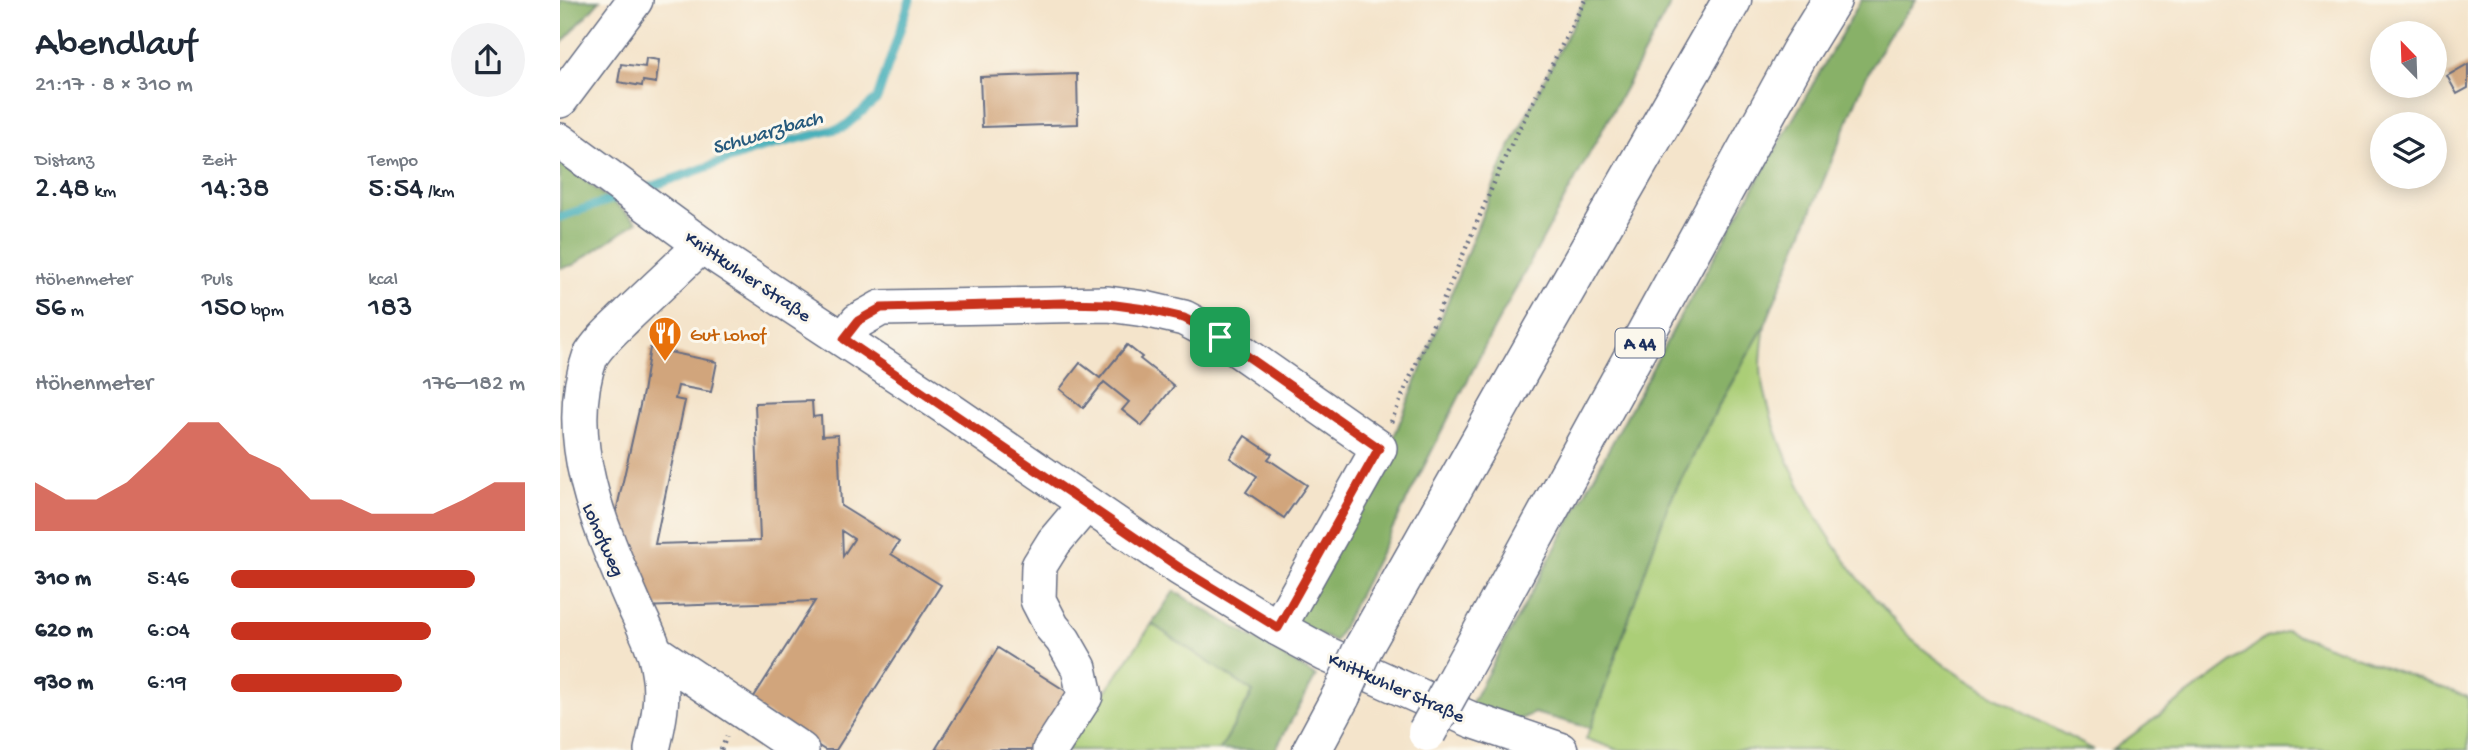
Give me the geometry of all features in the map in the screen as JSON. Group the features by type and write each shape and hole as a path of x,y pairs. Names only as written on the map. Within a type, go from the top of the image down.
{"highway":[{"path":"1312,750 1363,648 1732,0"},
{"name":"A 44","path":"1422,741 1800,52 1832,0"}],"street":[{"path":"560,100 635,0"},
{"name":"Knittkuhler Straße","path":"560,141 702,245 1180,568 1326,654 1472,720 1545,748"},
{"name":"Lohofweg","path":"652,750 660,716 661,685 655,652 587,500 576,454 573,420 581,375 591,354 702,245"},
{"path":"844,339 858,321 881,308 1063,303 1108,304 1145,309 1184,318 1220,337 1379,448 1278,628"},
{"path":"1050,750 1085,696 1079,668 1038,600 1039,566 1054,542 1086,504"},
{"path":"655,652 801,750"}],"path":[{"path":"1379,448 1506,155 1585,0"}],"green space":[{"path":"560,0 600,0 560,45"},
{"path":"1585,0 1673,0 1489,338 1335,642 1293,621 1388,452 1506,155"},
{"path":"1861,0 1916,0 1887,38 1864,81 1765,325 1720,403 1668,505 1591,728 1534,713 1514,722 1469,708 1680,317"},
{"path":"565,164 637,222 573,265 560,268 560,166"},
{"path":"1765,325 1761,372 1769,409 1780,441 1793,472 1826,532 1865,587 1904,633 1932,656 1999,699 2094,750 1618,750 1586,739 1668,505 1720,403"},
{"path":"1174,591 1316,676 1275,750 1220,750 1253,692 1152,624"},
{"path":"1152,624 1253,692 1220,750 1066,750"},
{"path":"2287,631 2468,697 2468,750 2112,750 2264,639"}],"building":[{"path":"646,58 659,60 656,83 643,81 642,86 618,82 621,64 645,67"},
{"path":"2468,64 2468,88 2457,94 2447,76"},
{"path":"1077,74 1078,124 982,127 980,77"},
{"path":"1127,345 1174,386 1142,426 1122,410 1129,402 1104,382 1083,408 1060,389 1080,363 1100,378"},
{"path":"650,348 717,362 711,392 678,386 675,399 685,401 655,544 760,541 755,403 812,401 813,417 821,416 822,436 838,435 841,506 899,542 891,554 941,585 836,750 825,750 750,703 815,601 641,607 612,530 643,392","holes":["842,531 854,539 843,556"]},
{"path":"1245,436 1272,454 1268,459 1307,485 1284,518 1246,492 1257,476 1230,458"},
{"path":"998,648 1069,693 1033,750 935,750"}],"waterway":[{"name":"Schwarzbach","path":"642,190 755,150 844,127 877,99 910,0"},
{"name":"Schwarzbach","path":"560,217 622,196"}],"place":[{"name":"Gut Lohof","path":"665,363"}],"route":[{"path":"1063,303 1108,304 1145,309 1184,318 1220,337 1379,448 1278,628 1180,568 844,339 858,321 881,308 1063,303"}]}
